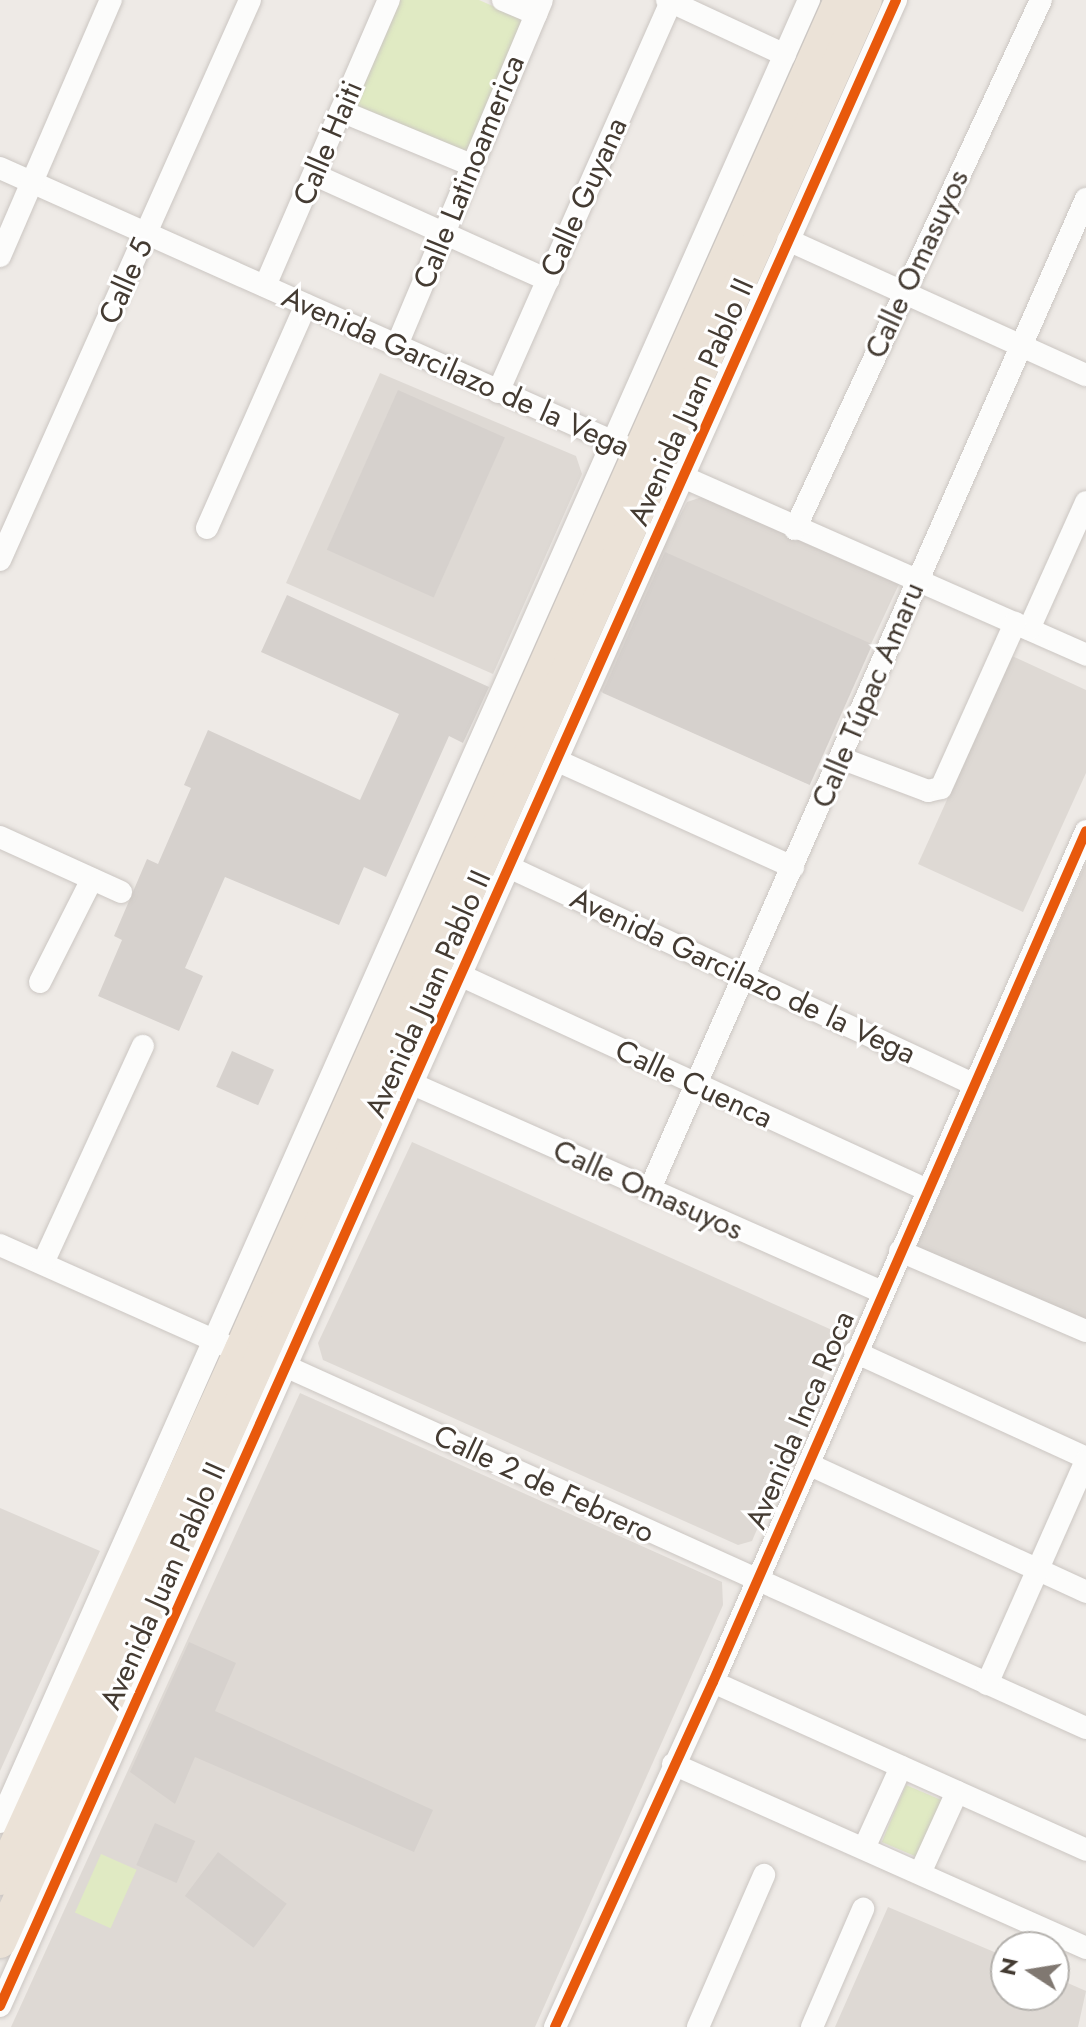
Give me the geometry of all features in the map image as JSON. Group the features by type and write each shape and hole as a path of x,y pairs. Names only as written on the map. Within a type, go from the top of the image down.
{"highway":[{"name":"Avenida Juan Pablo II","path":"650,460 840,0"},
{"name":"Avenida Juan Pablo II","path":"0,1942 252,1354 650,460 866,0"},
{"name":"Avenida Juan Pablo II","path":"0,1879 252,1354"}],"street":[{"path":"0,256 111,0"},
{"name":"Calle 5","path":"0,560 8,517 147,235 250,0"},
{"name":"Calle Haiti","path":"265,286 389,0"},
{"path":"503,0 539,7"},
{"name":"Avenida Juan Pablo II","path":"0,1822 252,1354 415,1085 558,761 650,460 785,55 809,0"},
{"name":"Avenida Juan Pablo II","path":"0,2006 252,1354 650,460 788,240 896,0"},
{"name":"Calle Omasuyos","path":"795,529 1041,0"},
{"path":"669,1 785,55"},
{"name":"Calle Guyana","path":"498,392 669,1"},
{"name":"Calle Latinoamerica","path":"397,345 444,236 469,164 539,7"},
{"path":"341,111 469,164"},
{"name":"Avenida Garcilazo de la Vega","path":"0,168 397,345 795,529 1086,655"},
{"path":"315,175 444,236 548,280"},
{"name":"Calle Túpac Amaru","path":"649,1191 843,759 916,583 1086,199"},
{"path":"788,240 1086,375"},
{"path":"207,528 306,305"},
{"path":"843,759 928,791 941,788 1086,502"},
{"path":"558,761 793,867"},
{"name":"Avenida Inca Roca","path":"555,2027 713,1682 855,1352 1086,831"},
{"path":"0,837 121,892"},
{"name":"Avenida Garcilazo de la Vega","path":"511,868 975,1085"},
{"path":"40,982 92,879"},
{"name":"Calle Cuenca","path":"462,976 927,1190"},
{"path":"43,1263 143,1046"},
{"name":"Calle Omasuyos","path":"415,1085 882,1292"},
{"name":"Calle 2 de Febrero","path":"0,1245 252,1354 1086,1728"},
{"path":"900,1251 1086,1331"},
{"path":"855,1352 1086,1459 987,1684"},
{"path":"808,1464 1086,1592"},
{"path":"713,1682 1086,1850"},
{"path":"673,1764 865,1846 1086,1948"},
{"path":"865,1846 901,1767"},
{"path":"921,1871 957,1792"},
{"path":"698,2027 764,1875"},
{"path":"812,2027 863,1909"}],"shaded area":[{"path":"380,373 576,456 582,474 493,674 286,583"},
{"path":"702,497 795,529 899,584 806,783 600,691 662,550 687,502"},
{"path":"1012,656 1086,690 1086,773 1023,912 918,864"},
{"path":"1086,863 1086,1326 915,1249"},
{"path":"412,1142 841,1334 752,1541 738,1545 323,1360 318,1343"},
{"path":"300,1393 722,1582 723,1605 535,2027 11,2027"},
{"path":"0,1508 100,1551 0,1771"},
{"path":"888,1907 990,1950 990,2011 1070,2011 1070,1984 1086,1991 1078,2027 835,2027"}],"green space":[{"path":"400,0 479,0 527,21 467,155 352,106"},
{"path":"906,1785 942,1800 918,1857 882,1842"},
{"path":"101,1854 137,1870 111,1928 75,1912"}],"building":[{"path":"398,390 505,438 434,597 327,550"},
{"path":"665,552 872,644 810,785 602,693"},
{"path":"287,595 489,687 463,743 449,736 386,877 364,867 339,925 225,877 185,968 203,976 179,1031 98,996 122,940 114,936 147,859 158,864 191,788 184,785 208,730 360,800 399,714 261,652"},
{"path":"232,1051 274,1070 258,1105 216,1087"},
{"path":"189,1642 236,1663 215,1711 433,1810 414,1852 195,1757 175,1804 130,1772"},
{"path":"155,1823 195,1841 176,1883 136,1865"},
{"path":"218,1852 287,1904 254,1948 185,1896"}],"cycle path":[{"path":"0,2006 896,0"},
{"path":"555,2027 713,1682 1086,831"}]}
